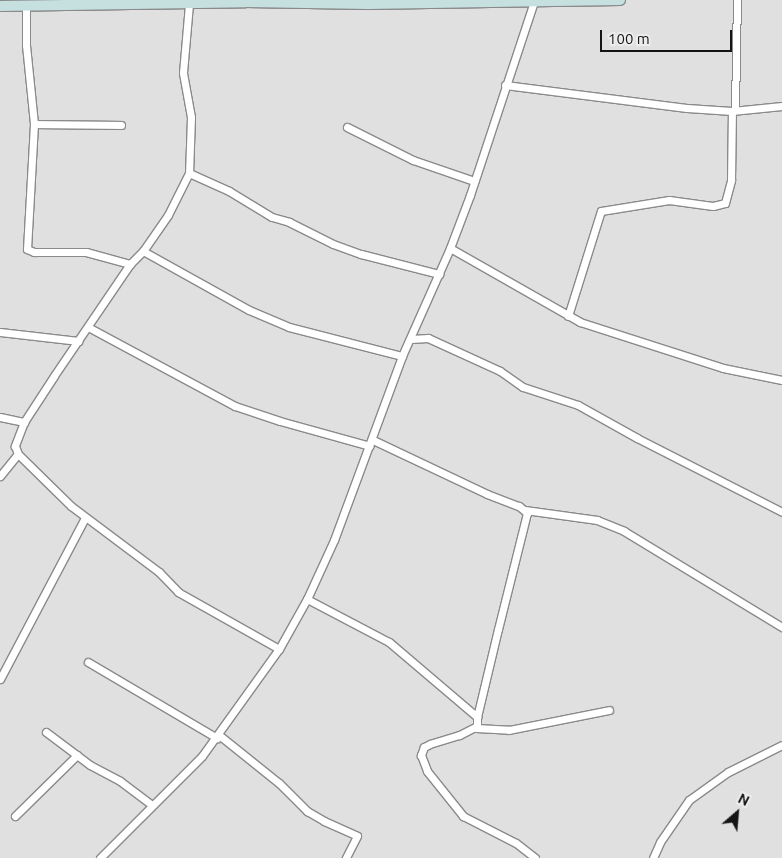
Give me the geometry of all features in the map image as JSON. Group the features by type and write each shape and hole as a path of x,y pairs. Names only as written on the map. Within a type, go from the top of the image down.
{"street":[{"path":"0,6 26,7 192,2 368,4 620,0"},
{"path":"568,316 601,211 669,200 714,206 724,203 732,180 737,0"},
{"path":"192,2 183,73 191,117 189,173 180,196 143,251 130,264 24,422 14,446 18,454 84,518 159,572 178,592 279,649"},
{"path":"100,858 202,756 218,736 279,649 307,598 334,540 402,356 450,248 534,2"},
{"path":"26,7 26,45 34,124 27,249 34,252 86,252 130,264"},
{"path":"505,85 644,103 734,110 782,106"},
{"path":"34,124 121,125"},
{"path":"347,127 413,160 474,181"},
{"path":"189,173 229,191 272,217 290,222 333,244 361,254 439,274"},
{"path":"450,248 568,316 607,331 723,368 782,380"},
{"path":"143,251 249,310 289,327 402,356"},
{"path":"418,323 428,338"},
{"path":"88,327 235,406 280,421 371,443 525,510 591,519 624,531 782,627"},
{"path":"0,332 78,341"},
{"path":"411,339 428,338 486,364 523,387 578,405 637,438 782,512"},
{"path":"0,417 24,422"},
{"path":"0,476 18,454"},
{"path":"476,728 498,629 525,528 527,513 525,510"},
{"path":"0,679 84,518"},
{"path":"307,598 390,642 477,717"},
{"path":"88,662 218,736 279,783 307,811 357,836 346,858"},
{"path":"535,858 516,843 463,816 423,765 421,755 424,747 476,728 509,730 609,710"},
{"path":"46,732 77,755 120,781 152,806"},
{"path":"653,858 660,842 688,800 728,772 782,745"},
{"path":"15,816 77,755"}]}
